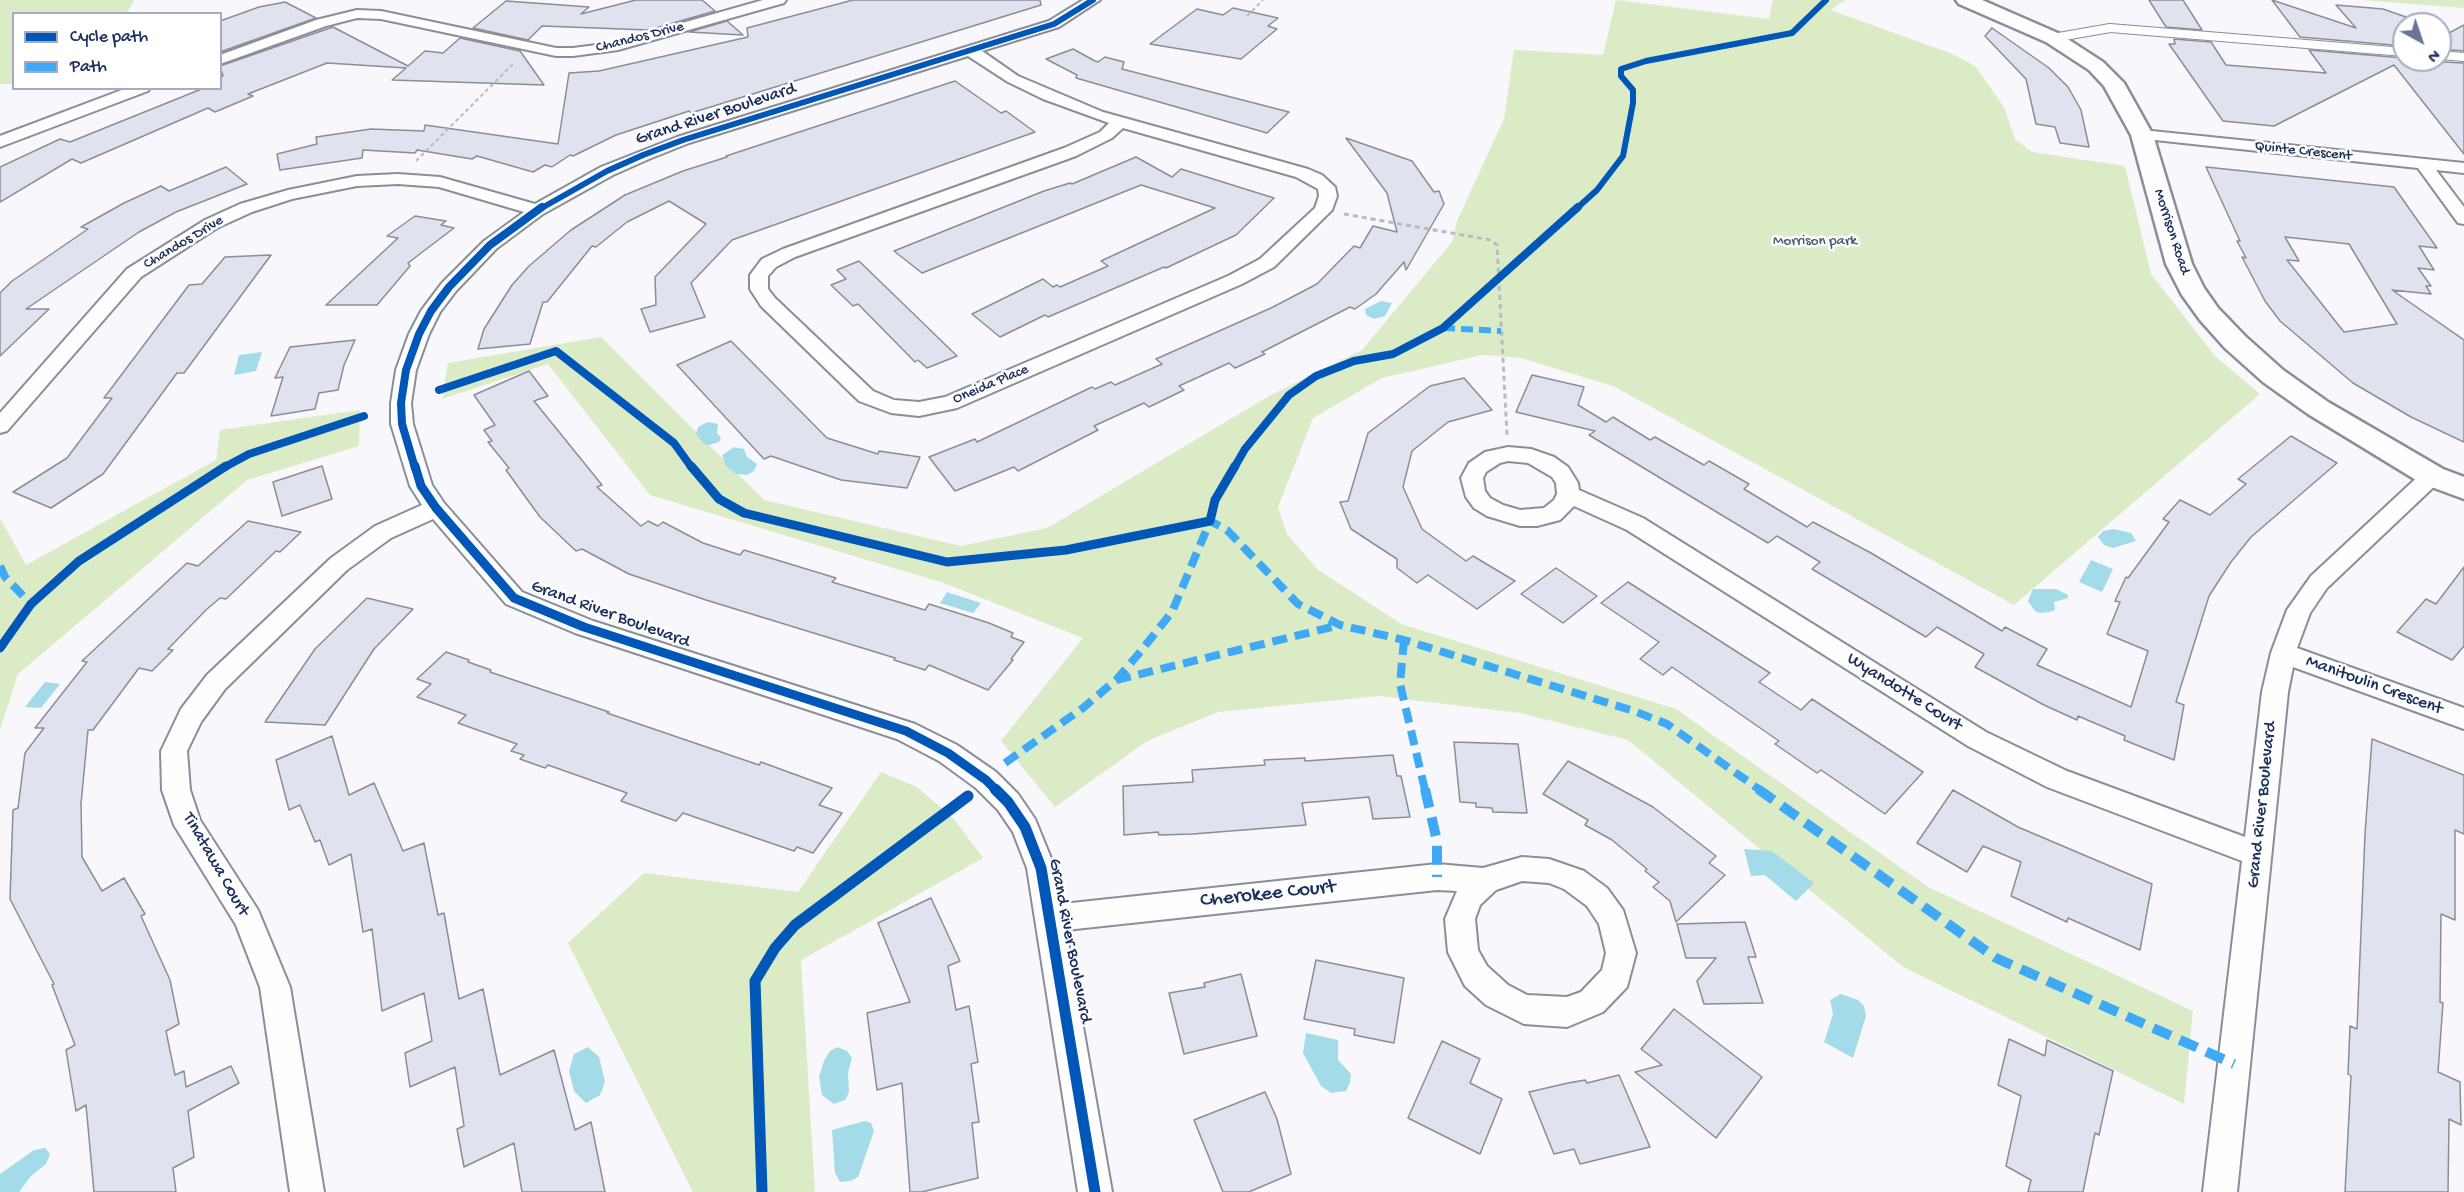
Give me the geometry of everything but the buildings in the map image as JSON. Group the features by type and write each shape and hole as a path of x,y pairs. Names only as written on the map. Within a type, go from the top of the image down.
{"street":[{"name":"Chandos Drive","path":"222,59 321,23 357,14 381,15 556,52 573,52 613,47 758,3 779,0"},
{"name":"Grand River Boulevard","path":"1093,0 1054,24 683,140 607,171 537,210 490,245 449,287 423,326 406,370 401,403 402,424 421,486 436,508 514,598 584,627 906,731 948,753 986,780 1008,802 1024,827 1041,868 1095,1192"},
{"name":"Morrison Road","path":"1966,0 2053,38 2096,66 2113,83 2142,135 2179,264 2191,289 2235,342 2273,376 2318,408 2432,476 2464,489"},
{"path":"971,51 1013,79 1049,96 1120,122 1309,176 1326,187 1328,196 1323,210"},
{"path":"0,142 138,90"},
{"name":"Oneida Place","path":"1120,122 1106,135 1070,152 789,253 768,263 759,275 759,289 768,302 866,396 891,406 919,409 950,403 1235,280 1267,262 1323,210"},
{"name":"Quinte Crescent","path":"2142,135 2464,168"},
{"path":"2423,164 2464,219"},
{"name":"Chandos Drive","path":"0,426 134,273 211,224 246,208 288,195 357,181 398,179 440,183 537,210"},
{"path":"1508,454 1531,456 1546,462 1560,472 1567,483 1568,494 1564,504 1552,514 1537,518 1520,518 1495,511 1482,503 1474,492 1472,478 1481,464 1493,457 1508,454"},
{"name":"Grand River Boulevard","path":"2220,1192 2275,692 2283,652 2299,610 2319,582 2432,476"},
{"name":"Wyandotte Court","path":"1568,494 1635,524 1977,738 2057,779 2257,854"},
{"name":"Tinatawa Court","path":"307,1192 275,987 248,919 188,825 176,790 174,751 190,716 216,682 339,564 383,532 436,508"},
{"name":"Manitoulin Crescent","path":"2283,652 2464,719"},
{"name":"Cherokee Court","path":"1051,918 1437,877 1486,881 1497,875 1522,869 1549,871 1574,880 1597,897 1613,919 1621,953 1616,977 1592,1002 1567,1012 1524,1009 1497,995 1476,976 1463,952 1460,919 1469,897 1486,881"}],"lane":[{"path":"2053,38 2110,28 2392,51"}],"path":[{"path":"1247,16 1263,0"},
{"path":"398,179 530,46"},
{"path":"1323,210 1491,240 1497,245 1508,454"}],"green space":[{"path":"0,0 134,0 128,12 12,12 12,84 0,84"},
{"name":"Morrison park","path":"1616,0 1769,19 1773,0 1846,0 1830,10 1950,53 1975,66 2004,107 2015,139 2032,152 2125,166 2151,274 2215,356 2260,394 2014,605 1613,386 1521,358 1482,355 1382,378 1313,418 1278,507 1287,534 1317,569 1401,624 1676,709 1928,887 2193,1011 2184,1104 1903,967 1628,740 1520,713 1379,696 1218,712 1147,741 1055,807 1001,741 1083,638 944,583 650,495 548,364 442,399 448,363 601,337 764,500 961,546 1047,528 1271,395 1362,350 1452,242 1457,221 1504,119 1514,50 1603,55"},
{"path":"2362,0 2464,0 2464,8"},
{"path":"360,410 359,446 247,480 18,674 0,730 0,518 26,565 216,460 220,430"},
{"path":"881,772 917,787 954,819 983,858 801,960 815,1192 693,1192 568,943 644,873 798,892"}],"water":[{"path":"1381,301 1392,303 1385,316 1374,319 1366,315 1365,309"},
{"path":"262,352 256,371 234,375 239,355"},
{"path":"708,422 718,424 717,433 721,438 719,442 709,445 704,444 696,434 698,427"},
{"path":"734,447 744,449 747,457 757,464 754,471 747,475 736,474 726,466 722,455"},
{"path":"2114,529 2131,533 2136,541 2113,548 2104,545 2098,537 2103,531"},
{"path":"2091,560 2113,569 2102,592 2079,582"},
{"path":"2033,589 2056,589 2068,595 2068,598 2054,602 2055,610 2040,613 2035,611 2028,601"},
{"path":"947,592 981,603 973,613 940,603"},
{"path":"45,682 60,684 41,708 25,707"},
{"path":"1744,849 1772,851 1814,883 1796,901 1765,875 1751,876"},
{"path":"1841,994 1858,1000 1864,1006 1866,1016 1853,1058 1824,1042 1833,1014 1830,1000"},
{"path":"1306,1033 1338,1040 1338,1060 1351,1074 1346,1091 1331,1093 1321,1086 1303,1053"},
{"path":"588,1047 599,1057 605,1082 600,1095 586,1103 574,1091 569,1071 574,1054"},
{"path":"837,1047 847,1051 852,1058 848,1072 849,1092 845,1100 834,1104 822,1095 819,1077 830,1051"},
{"path":"865,1121 871,1123 874,1131 858,1177 851,1181 840,1182 835,1173 832,1130"},
{"path":"45,1148 50,1154 46,1164 30,1177 19,1192 0,1192 0,1174 34,1150"}],"marked path":[{"path":"1443,328 1501,331"},
{"path":"1005,763 1083,708 1116,680 1136,657 1172,612 1211,519"},
{"path":"1206,522 1210,521 1227,530 1298,604 1340,625 1404,640 1634,711 1667,724 1996,958 2234,1064"},
{"path":"0,566 5,577 31,604"},
{"path":"1116,680 1340,625"},
{"path":"1404,640 1400,684 1437,841 1437,877"}],"cycle path":[{"path":"1093,0 1054,24 683,140 643,155 607,171 537,210 490,245 449,287 431,311 419,334 406,370 401,403 402,424 421,486 436,508 514,598 584,627 906,731 948,753 986,780 1008,802 1025,827 1041,868 1095,1192"},
{"path":"439,390 556,351 674,443 719,499 744,513 947,562 1066,550 1210,521 1215,500 1245,449 1289,395 1316,376 1354,361 1393,354 1443,328 1597,190 1623,156 1633,103 1633,90 1621,76 1621,69 1646,61 1792,33 1826,0"},
{"path":"0,648 31,604 79,561 213,473 249,454 364,416"},
{"path":"762,1192 755,981 775,948 795,925 968,796"}]}
